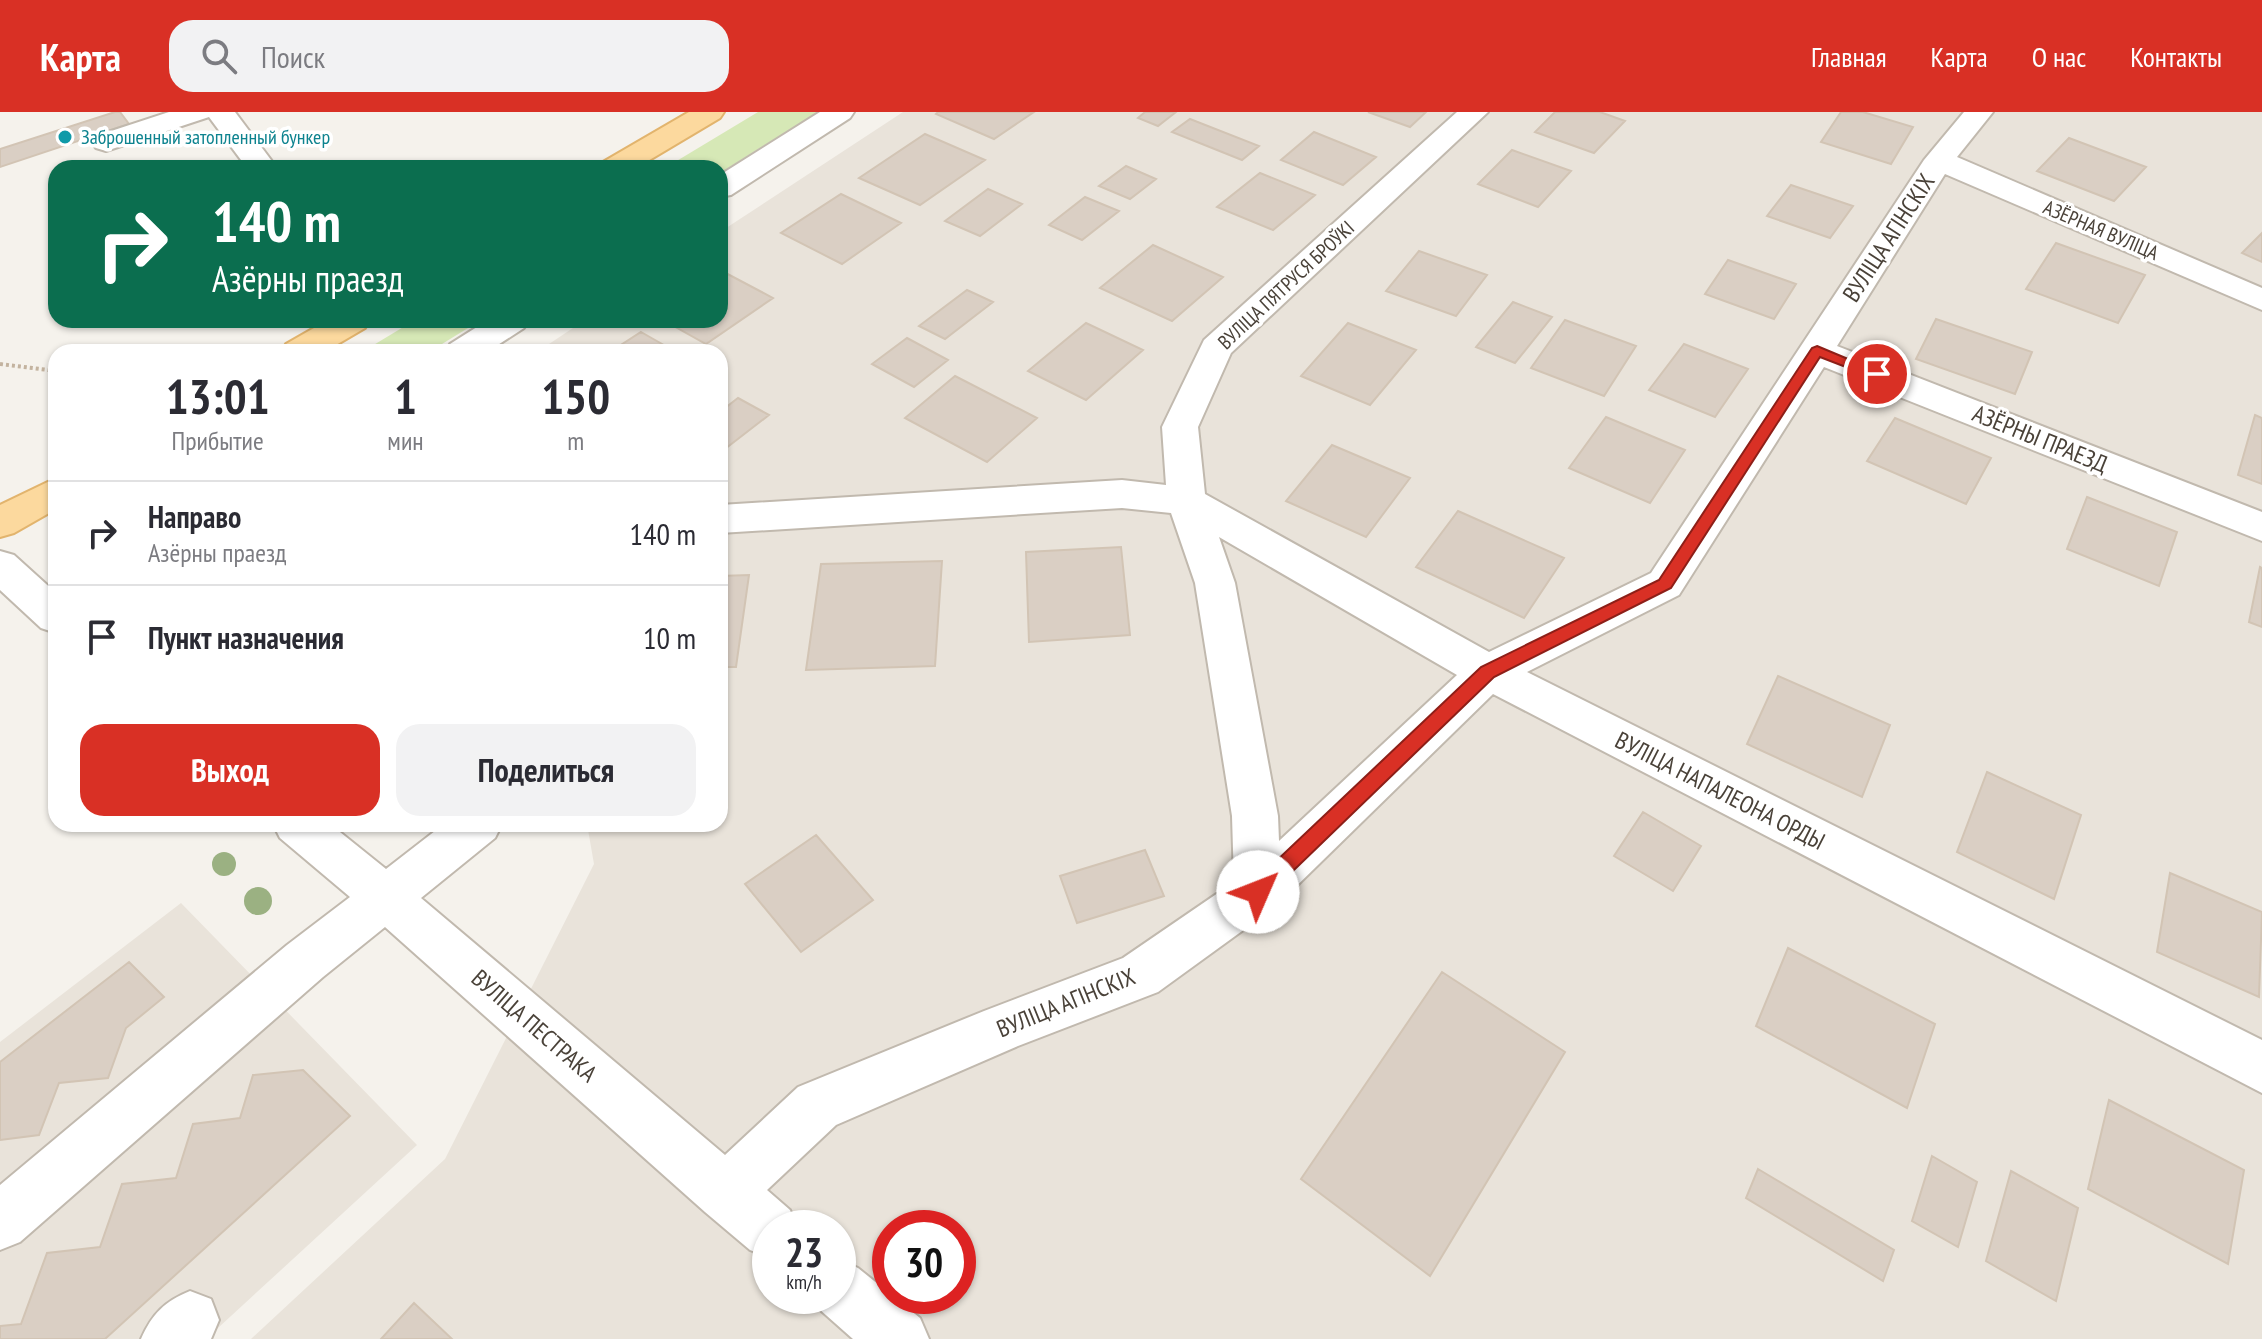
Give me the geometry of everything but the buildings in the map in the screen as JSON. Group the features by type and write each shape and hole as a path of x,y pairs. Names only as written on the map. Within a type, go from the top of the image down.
{"main road":[{"path":"628,160 710,112"},
{"path":"312,344 339,328"},
{"path":"0,523 48,496"}],"street":[{"path":"106,142 198,112"},
{"path":"220,112 256,160"},
{"path":"728,183 840,112"},
{"name":"ВУЛІЦА ПЯТРУСЯ БРОЎКІ","path":"1258,892 1255,816 1215,583 1186,501 1180,427 1216,348 1474,112"},
{"name":"ВУЛІЦА АГІНСКІХ","path":"725,1192 817,1106 1002,1028 1140,975 1258,892 1488,672 1665,584 1939,160 1979,112"},
{"name":"АЗЁРНАЯ ВУЛІЦА","path":"1939,160 2262,300"},
{"path":"474,344 500,328"},
{"name":"АЗЁРНЫ ПРАЕЗД","path":"1817,351 2262,527"},
{"path":"728,519 1122,494 1186,501"},
{"name":"ВУЛІЦА НАПАЛЕОНА ОРДЫ","path":"1186,501 1488,672 2262,1067"},
{"path":"0,566 48,610"},
{"name":"ВУЛІЦА ПЕСТРАКА","path":"306,832 752,1215"},
{"path":"0,1222 305,961 469,832"},
{"path":"856,1303 899,1339"}],"path":[{"path":"0,364 48,370"}],"shaded area":[{"path":"903,112 2262,112 2262,1339 251,1339 445,1159 594,864 588,832 728,832 728,344 549,344 573,328 728,328 728,227"},
{"path":"181,903 417,1145 206,1339 0,1339 0,1042"}],"green space":[{"path":"758,112 818,112 728,168 728,160 678,160"},
{"path":"402,328 468,328 442,344 375,344"}],"place":[{"name":"Заброшенный затопленный бункер","path":"65,137"}],"route":[{"path":"1258,892 1488,672 1665,584 1817,351 1877,374"}]}
